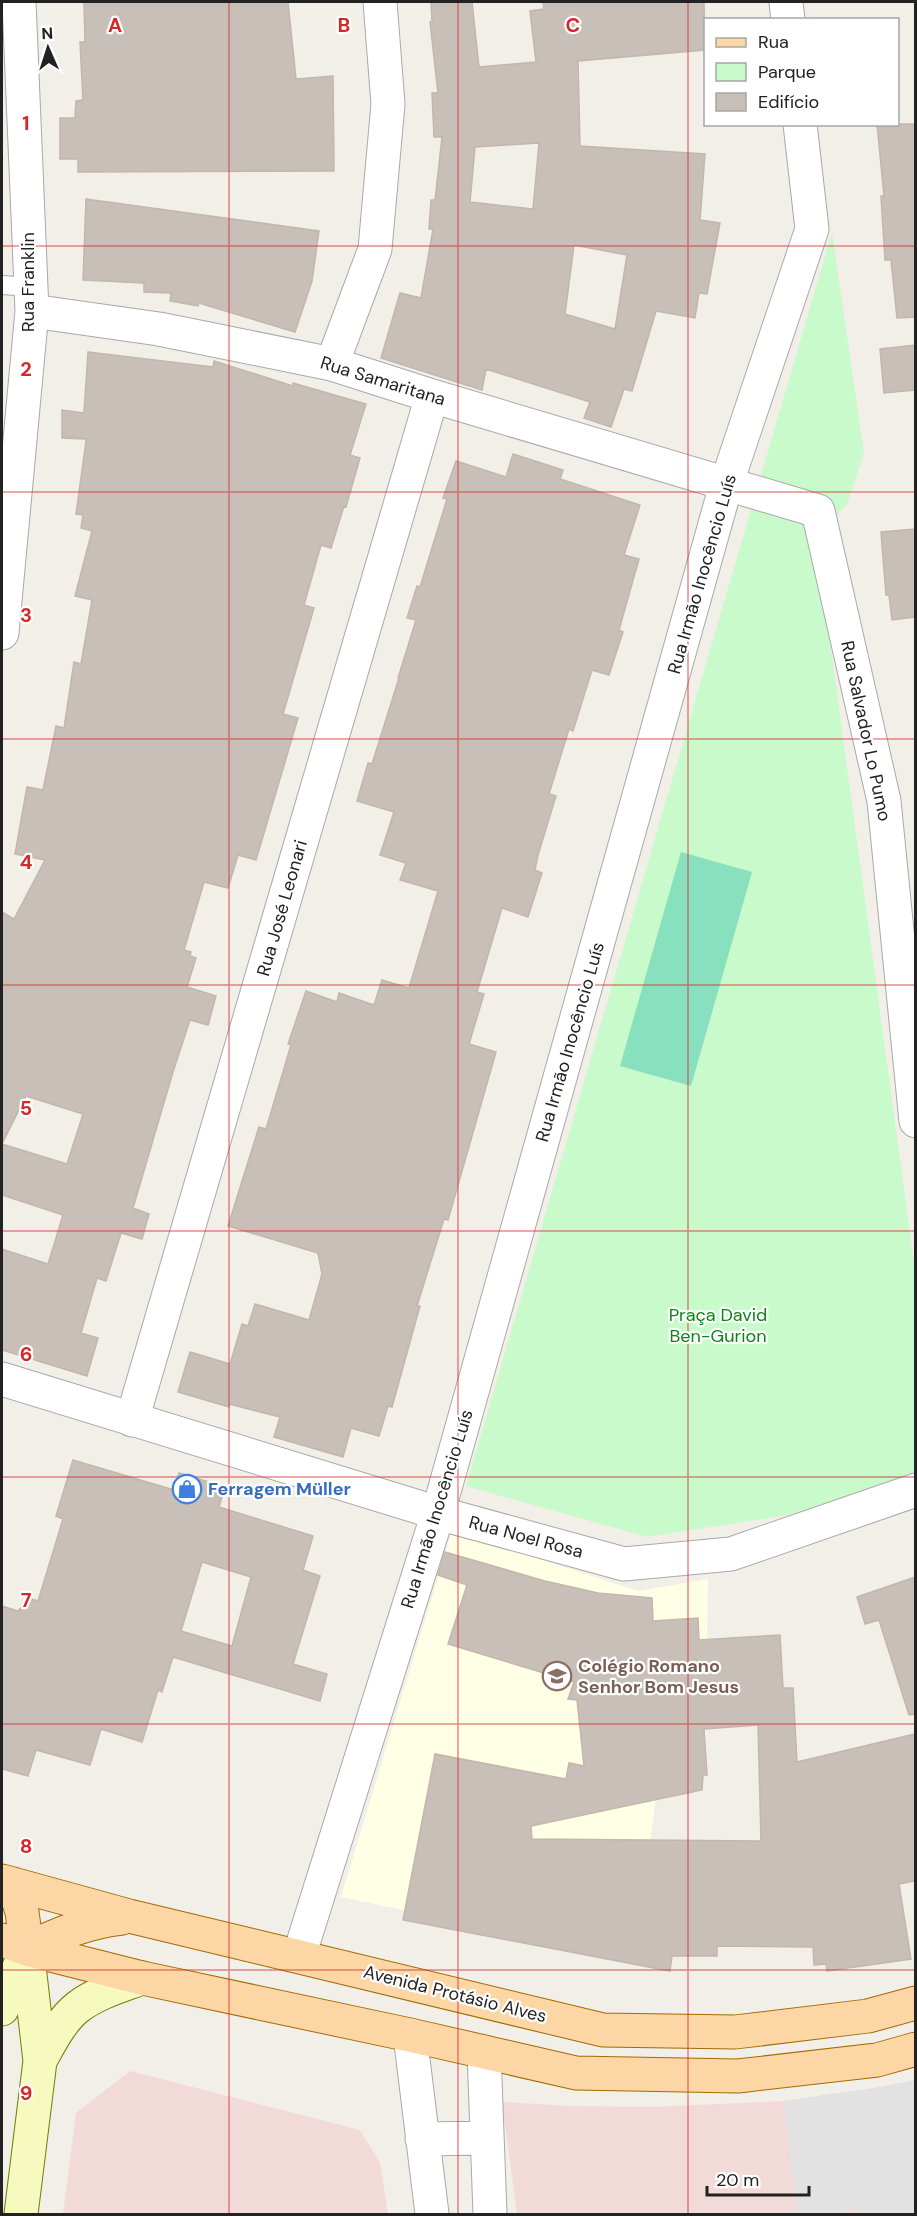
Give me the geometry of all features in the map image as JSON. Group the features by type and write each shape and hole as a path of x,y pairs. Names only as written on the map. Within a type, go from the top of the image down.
{"main road":[{"name":"Avenida Protásio Alves","path":"7,1882 129,1916 603,2030 735,2032 868,2016 915,2003"},
{"path":"2,2009 22,1912 7,1882"},
{"path":"14,1945 98,1921 129,1916"},
{"path":"14,1945 142,1978 576,2073 738,2076 877,2060 915,2049"},
{"path":"14,1945 40,2061 21,2214"},
{"path":"40,2061 56,2034 77,2008 106,1992 142,1978"}],"street":[{"name":"Rua Franklin","path":"2,633 21,294 19,2"},
{"path":"332,364 375,249 388,104 380,2"},
{"path":"786,2 788,18"},
{"name":"Rua Irmão Inocêncio Luís","path":"299,1956 438,1513 726,485 812,229 800,126"},
{"name":"Rua Samaritana","path":"21,294 159,329 332,364 726,485"},
{"name":"Rua José Leonari","path":"132,1420 432,396"},
{"name":"Rua Salvador Lo Pumo","path":"726,485 818,511 884,801 915,1121"},
{"name":"Rua Noel Rosa","path":"2,1379 438,1513 624,1564 731,1554 915,1490"},
{"path":"410,2035 432,2214"},
{"path":"484,2052 490,2214"},
{"path":"422,2139 488,2138"}],"shaded area":[{"name":"Colégio Romano Senhor Bom Jesus","path":"452,1531 638,1591 708,1579 705,1761 659,1771 636,1959 341,1897"},
{"path":"130,2071 360,2130 380,2163 388,2214 63,2214 76,2113"},
{"path":"915,2080 915,2214 517,2214 502,2102 650,2107 784,2101"},
{"path":"915,2080 915,2214 859,2214 858,2208 836,2214 797,2214 784,2101"}],"green space":[{"name":"Praça David Ben-Gurion","path":"832,232 864,453 847,504 816,538 915,1270 915,1495 647,1537 466,1486"},
{"path":"681,852 752,872 691,1086 620,1066"}],"building":[{"path":"84,2 288,2 296,79 333,76 334,171 78,172 78,159 60,159 60,118 75,118 76,101 83,100 80,42 85,42"},
{"path":"431,2 472,2 479,67 536,62 530,11 544,9 543,2 704,2 704,50 578,61 580,146 705,154 700,220 720,223 707,294 699,293 695,318 656,311 632,391 624,389 611,427 584,418 590,402 486,369 482,390 381,358 400,293 421,298 433,229 429,229 431,200 435,200 442,137 434,137 432,93 438,93 430,22 432,22","holes":["539,143 533,209 470,202 475,147","574,245 627,255 615,329 565,314"]},
{"path":"915,124 915,317 897,318 891,260 885,260 881,196 884,196 877,126"},
{"path":"86,199 319,231 312,281 295,332 199,303 198,306 170,301 171,293 144,292 144,283 83,280"},
{"path":"915,345 915,390 884,393 880,349"},
{"path":"88,352 213,367 214,361 293,386 293,383 366,404 350,455 360,458 346,507 344,506 331,548 321,545 304,605 314,608 283,714 298,718 256,860 238,855 228,888 204,882 184,950 191,952 190,956 196,958 187,987 216,996 208,1025 190,1020 173,1072 133,1208 149,1214 142,1239 121,1233 106,1281 97,1278 81,1333 98,1338 87,1376 2,1350 2,1249 48,1264 63,1215 2,1195 2,912 14,919 45,860 15,854 27,787 43,790 56,726 64,728 74,662 81,664 92,600 75,596 92,531 81,528 83,515 76,514 86,441 85,439 62,438 62,410 84,413","holes":["26,1096 83,1114 67,1164 2,1144"]},
{"path":"513,454 563,470 560,479 640,505 624,555 639,559 619,630 623,632 609,675 592,670 573,731 569,729 549,794 556,796 538,855 535,870 542,873 528,917 502,908 477,992 484,994 469,1044 496,1052 448,1220 444,1219 417,1306 420,1306 392,1407 388,1406 379,1436 351,1428 343,1457 274,1437 280,1417 229,1404 229,1407 178,1392 190,1352 230,1364 242,1324 248,1326 255,1304 309,1320 322,1274 318,1253 228,1226 259,1127 266,1129 291,1045 288,1044 306,991 337,1002 339,993 374,1005 382,980 409,988 438,891 400,880 406,863 380,855 394,812 357,801 368,763 372,764 416,620 407,618 417,586 420,587 447,499 443,498 456,461 506,477"},
{"path":"915,529 915,617 892,620 889,595 886,595 881,532"},
{"path":"73,1460 174,1490 179,1473 225,1487 219,1507 313,1536 303,1570 320,1576 293,1664 327,1674 320,1701 173,1657 162,1692 158,1690 142,1742 101,1729 90,1765 36,1750 28,1776 2,1769 2,1606 18,1611 29,1598 38,1601 63,1519 56,1516","holes":["202,1562 251,1577 232,1646 181,1631"]},
{"path":"445,1552 545,1581 598,1593 652,1598 653,1621 698,1618 699,1640 780,1635 783,1688 793,1688 797,1762 915,1734 915,1881 899,1884 911,1959 827,1971 826,1964 814,1965 813,1947 717,1946 717,1956 672,1956 670,1971 403,1920 435,1754 566,1779 569,1763 584,1766 577,1700 568,1699 574,1682 448,1644 467,1585 438,1575","holes":["758,1725 761,1841 532,1839 531,1826 702,1790 703,1775 707,1775 704,1729"]},
{"path":"915,1577 915,1714 909,1715 879,1620 865,1624 857,1597"}],"place":[{"name":"Ferragem Müller","path":"187,1489"},
{"name":"Colégio Romano Senhor Bom Jesus","path":"557,1676"}]}
